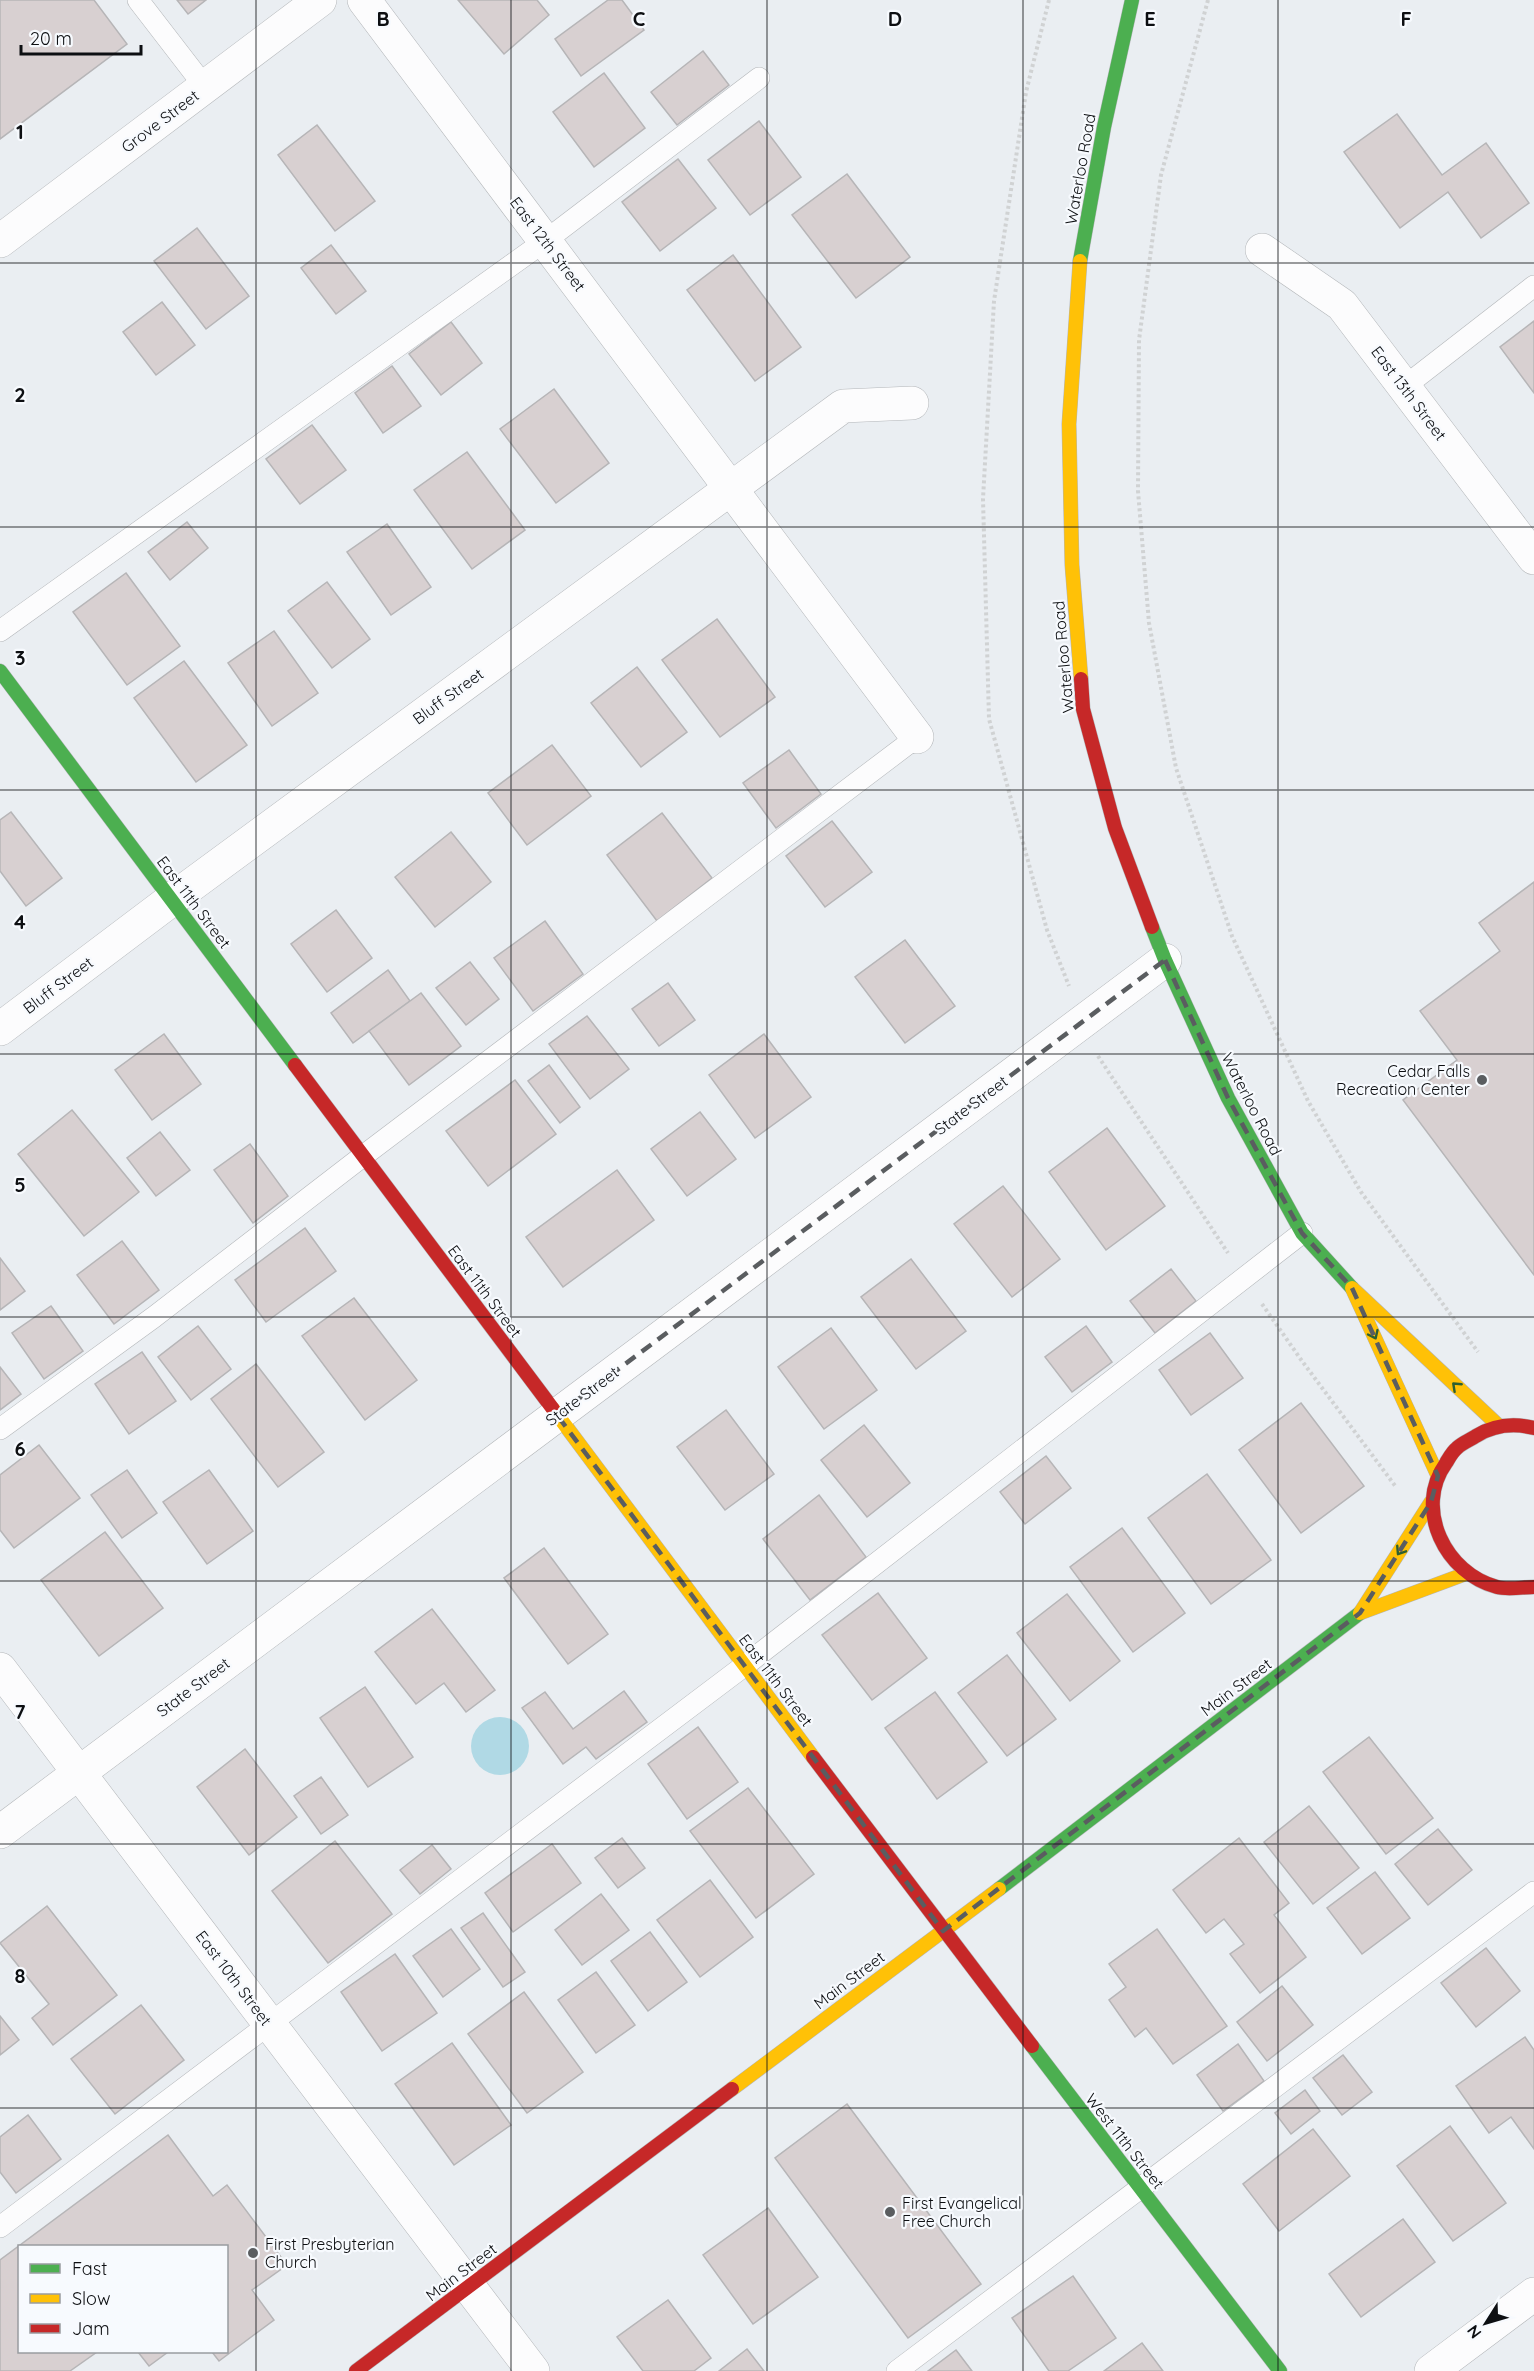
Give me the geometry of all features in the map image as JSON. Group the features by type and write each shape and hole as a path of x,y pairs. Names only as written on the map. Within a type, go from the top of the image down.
{"main road":[{"name":"Waterloo Road","path":"1132,0 1104,127 1081,253 1069,424 1072,565 1083,709 1115,828 1165,960 1228,1098 1302,1233 1352,1288 1499,1426"},
{"name":"East 11th Street","path":"0,670 943,1930"},
{"name":"Waterloo Road","path":"1352,1288 1438,1476"},
{"path":"1531,1426 1499,1426 1473,1435 1452,1453 1438,1476 1431,1502 1434,1529 1446,1554 1465,1574 1489,1586 1516,1590 1534,1587"},
{"name":"Main Street","path":"1360,1613 1431,1502"},
{"name":"Main Street","path":"356,2371 1360,1613 1465,1574"},
{"path":"1516,1590 1534,1604"},
{"name":"West 11th Street","path":"943,1930 1280,2371"}],"street":[{"name":"Grove Street","path":"0,241 320,0"},
{"name":"East 12th Street","path":"364,0 917,737"},
{"name":"East 13th Street","path":"1262,250 1342,305 1534,558"},
{"name":"Bluff Street","path":"0,1029 171,900 843,406 912,403"},
{"name":"State Street","path":"0,1832 1165,960"},
{"name":"East 10th Street","path":"0,1669 533,2371"},
{"path":"1431,2371 1534,2294"}],"lane":[{"path":"138,0 205,87"},
{"path":"0,631 545,241 759,78"},
{"path":"1404,387 1534,286"},
{"path":"0,1429 154,1317 917,737"},
{"path":"0,2228 744,1666 1302,1233"},
{"path":"897,2371 1534,1892"}],"path":[{"path":"1208,0 1161,176 1139,340 1138,491 1149,623 1176,768 1232,936 1308,1101 1361,1192 1485,1360"}],"highlighted area":[{"path":"1165,960 1228,1098 1302,1233 1352,1288 1438,1476 1431,1502 1360,1613 943,1931 557,1415"}],"water":[{"path":"494,1717 506,1717 521,1725 529,1740 529,1752 521,1767 506,1775 494,1775 479,1767 471,1752 471,1740 479,1725"}],"building":[{"path":"0,0 94,0 127,44 0,139"},
{"path":"177,0 206,0 188,14"},
{"path":"458,0 537,0 549,15 504,54"},
{"path":"608,0 622,0 644,30 581,76 555,39"},
{"path":"703,51 729,85 677,125 651,92"},
{"path":"604,73 645,128 594,167 553,112"},
{"path":"1397,114 1442,175 1486,143 1529,203 1481,238 1448,192 1400,228 1344,152"},
{"path":"759,121 801,177 750,215 708,160"},
{"path":"317,125 375,201 335,231 278,155"},
{"path":"678,159 716,208 660,251 622,202"},
{"path":"847,174 910,257 856,298 792,215"},
{"path":"197,228 249,296 206,329 154,261"},
{"path":"331,245 366,291 336,314 301,268"},
{"path":"733,255 801,347 755,381 687,290"},
{"path":"162,302 195,345 156,375 123,332"},
{"path":"1534,321 1534,393 1500,347"},
{"path":"451,322 482,363 441,395 409,354"},
{"path":"392,366 421,406 383,433 355,393"},
{"path":"554,389 609,463 556,503 500,429"},
{"path":"312,425 346,470 300,504 266,459"},
{"path":"467,452 525,530 472,569 414,490"},
{"path":"187,522 208,548 170,580 148,552"},
{"path":"387,524 431,587 391,615 347,552"},
{"path":"126,573 180,646 127,685 73,612"},
{"path":"327,582 370,639 332,668 288,611"},
{"path":"717,619 775,697 720,737 662,660"},
{"path":"274,631 318,693 272,726 228,663"},
{"path":"184,661 247,745 196,782 134,698"},
{"path":"637,667 687,732 641,767 591,703"},
{"path":"552,745 591,796 527,845 488,793"},
{"path":"789,750 821,794 776,828 743,783"},
{"path":"11,812 62,878 26,906 0,871 0,820"},
{"path":"662,813 712,878 657,921 607,855"},
{"path":"832,821 872,872 825,907 786,856"},
{"path":"451,832 491,882 435,927 395,877"},
{"name":"Cedar Falls Recreation Center","path":"1534,882 1534,1275 1403,1100 1457,1060 1420,1011 1500,951 1479,923"},
{"path":"336,910 372,958 327,992 291,944"},
{"path":"545,921 583,974 533,1011 494,958"},
{"path":"905,940 955,1006 905,1043 855,977"},
{"path":"470,962 499,999 466,1025 436,988"},
{"path":"388,970 410,1001 353,1043 331,1013"},
{"path":"668,983 695,1020 659,1046 632,1009"},
{"path":"421,993 461,1046 409,1085 369,1031"},
{"path":"587,1016 629,1069 590,1099 549,1044"},
{"path":"164,1034 201,1084 152,1120 115,1070"},
{"path":"764,1034 811,1097 755,1138 709,1075"},
{"path":"549,1065 580,1107 560,1123 528,1081"},
{"path":"515,1080 556,1134 488,1186 446,1131"},
{"path":"72,1110 139,1192 84,1236 18,1154"},
{"path":"700,1112 736,1159 687,1196 651,1149"},
{"path":"1107,1128 1165,1206 1106,1250 1049,1172"},
{"path":"160,1132 190,1170 156,1196 127,1158"},
{"path":"250,1144 288,1196 253,1223 214,1170"},
{"path":"617,1170 654,1220 563,1287 526,1237"},
{"path":"1003,1186 1060,1259 1012,1297 954,1224"},
{"path":"305,1228 336,1271 266,1322 235,1280"},
{"path":"122,1241 159,1290 114,1324 77,1275"},
{"path":"0,1258 25,1291 0,1310"},
{"path":"911,1259 966,1331 916,1369 861,1297"},
{"path":"1171,1269 1196,1301 1155,1333 1130,1301"},
{"path":"354,1298 417,1380 365,1420 302,1336"},
{"path":"51,1306 83,1351 44,1379 12,1333"},
{"path":"198,1326 231,1369 191,1400 158,1357"},
{"path":"1086,1326 1112,1362 1072,1392 1045,1357"},
{"path":"831,1328 877,1390 824,1429 778,1367"},
{"path":"1210,1333 1243,1378 1191,1415 1159,1370"},
{"path":"142,1352 176,1401 129,1434 95,1384"},
{"path":"256,1364 324,1452 278,1487 211,1399"},
{"path":"0,1367 21,1394 0,1410"},
{"path":"1301,1403 1364,1486 1301,1533 1239,1450"},
{"path":"726,1410 774,1474 725,1510 677,1447"},
{"path":"864,1425 910,1483 867,1517 821,1460"},
{"path":"39,1445 80,1498 14,1548 0,1530 0,1475"},
{"path":"1046,1456 1071,1488 1025,1524 1000,1492"},
{"path":"127,1470 157,1513 122,1538 91,1495"},
{"path":"209,1470 253,1531 207,1564 163,1502"},
{"path":"1207,1474 1271,1560 1211,1604 1148,1518"},
{"path":"819,1495 866,1557 810,1600 763,1539"},
{"path":"1122,1528 1185,1613 1133,1652 1070,1567"},
{"path":"105,1532 163,1608 99,1656 41,1580"},
{"path":"544,1548 608,1634 568,1664 504,1578"},
{"path":"878,1593 927,1658 872,1700 822,1635"},
{"path":"1067,1594 1120,1661 1070,1701 1017,1633"},
{"path":"432,1609 495,1690 466,1712 444,1683 416,1704 375,1652"},
{"path":"1007,1655 1056,1719 1007,1756 958,1693"},
{"path":"365,1687 413,1757 368,1787 320,1718"},
{"path":"624,1691 647,1722 596,1759 586,1747 563,1764 522,1708 545,1692 573,1729"},
{"path":"935,1692 987,1762 937,1799 885,1728"},
{"path":"698,1727 738,1782 687,1819 648,1764"},
{"path":"1369,1737 1433,1818 1386,1854 1323,1772"},
{"path":"245,1749 297,1817 249,1855 197,1787"},
{"path":"321,1777 348,1815 321,1834 294,1796"},
{"path":"748,1788 814,1874 756,1918 690,1831"},
{"path":"1309,1806 1359,1868 1313,1904 1264,1842"},
{"path":"1438,1829 1472,1870 1428,1905 1395,1864"},
{"path":"622,1838 645,1868 618,1888 595,1858"},
{"path":"1239,1838 1289,1903 1274,1915 1306,1957 1260,1993 1230,1954 1244,1944 1224,1919 1206,1933 1173,1890"},
{"path":"335,1841 392,1914 328,1963 272,1891"},
{"path":"552,1844 581,1883 513,1932 485,1893"},
{"path":"432,1845 451,1869 420,1894 400,1870"},
{"path":"1375,1872 1410,1918 1362,1954 1327,1908"},
{"path":"710,1880 753,1937 700,1977 657,1920"},
{"path":"601,1894 629,1930 582,1965 555,1930"},
{"path":"47,1906 117,1995 53,2045 32,2018 49,2004 0,1943"},
{"path":"483,1913 525,1972 503,1987 461,1928"},
{"path":"451,1929 480,1969 443,1997 413,1956"},
{"path":"1157,1929 1227,2026 1173,2064 1146,2028 1135,2037 1109,2000 1126,1987 1109,1964"},
{"path":"650,1932 687,1982 648,2011 611,1961"},
{"path":"1486,1948 1520,1991 1476,2027 1441,1983"},
{"path":"395,1954 437,2013 382,2051 341,1992"},
{"path":"596,1972 635,2025 596,2053 558,2000"},
{"path":"1282,1986 1313,2025 1267,2061 1237,2022"},
{"path":"524,1992 583,2072 527,2113 468,2034"},
{"path":"141,2005 184,2060 115,2114 71,2059"},
{"path":"0,2016 19,2040 0,2055"},
{"path":"1525,2037 1534,2050 1534,2149 1511,2117 1489,2133 1456,2086"},
{"path":"452,2043 511,2125 454,2165 395,2084"},
{"path":"1238,2044 1264,2081 1223,2111 1197,2075"},
{"path":"1343,2055 1372,2092 1342,2115 1313,2078"},
{"path":"1305,2090 1320,2111 1291,2134 1275,2113"},
{"path":"847,2104 981,2284 908,2338 775,2158"},
{"path":"28,2115 61,2159 16,2193 0,2172 0,2137"},
{"path":"1450,2126 1506,2203 1453,2241 1397,2166"},
{"path":"1313,2129 1350,2176 1279,2231 1243,2184"},
{"name":"First Presbyterian Church","path":"168,2135 213,2196 227,2185 287,2265 252,2290 274,2320 219,2361 213,2353 228,2353 228,2245 20,2245"},
{"path":"768,2208 818,2277 753,2324 703,2255"},
{"path":"1403,2219 1435,2262 1361,2317 1329,2274"},
{"name":"First Presbyterian Church","path":"18,2247 18,2353 96,2353 70,2371 0,2371 0,2260"},
{"path":"1073,2276 1116,2338 1068,2371 1049,2371 1012,2318"},
{"path":"668,2300 711,2358 694,2371 643,2371 617,2337"},
{"path":"1142,2343 1163,2371 1104,2371"},
{"path":"747,2349 764,2371 719,2371"},
{"path":"956,2350 972,2371 928,2371"},
{"path":"139,2353 167,2353 149,2366"}],"traffic: fast":[{"path":"1080,261 1104,127 1132,0"},
{"path":"0,671 295,1065"},
{"path":"1152,927 1228,1098 1302,1233 1352,1288"},
{"path":"999,1889 1360,1613"},
{"path":"1032,2046 1280,2371"}],"traffic: slow":[{"path":"1080,261 1069,424 1072,565 1081,679"},
{"path":"1438,1476 1352,1288 1499,1426"},
{"path":"553,1409 813,1757"},
{"path":"1431,1502 1360,1613 1465,1574"},
{"path":"732,2089 999,1889"}],"traffic: jam":[{"path":"1081,679 1083,709 1115,828 1152,927"},
{"path":"295,1065 553,1409"},
{"path":"1534,1428 1512,1425 1497,1427 1461,1445 1451,1455 1437,1481 1433,1500 1434,1519 1440,1537 1450,1554 1463,1569 1479,1580 1497,1587 1534,1587"},
{"path":"813,1757 1032,2046"},
{"path":"356,2371 732,2089"}],"place":[{"name":"Cedar Falls Recreation Center","path":"1482,1080"},
{"name":"First Evangelical Free Church","path":"890,2212"},
{"name":"First Presbyterian Church","path":"253,2253"}]}
